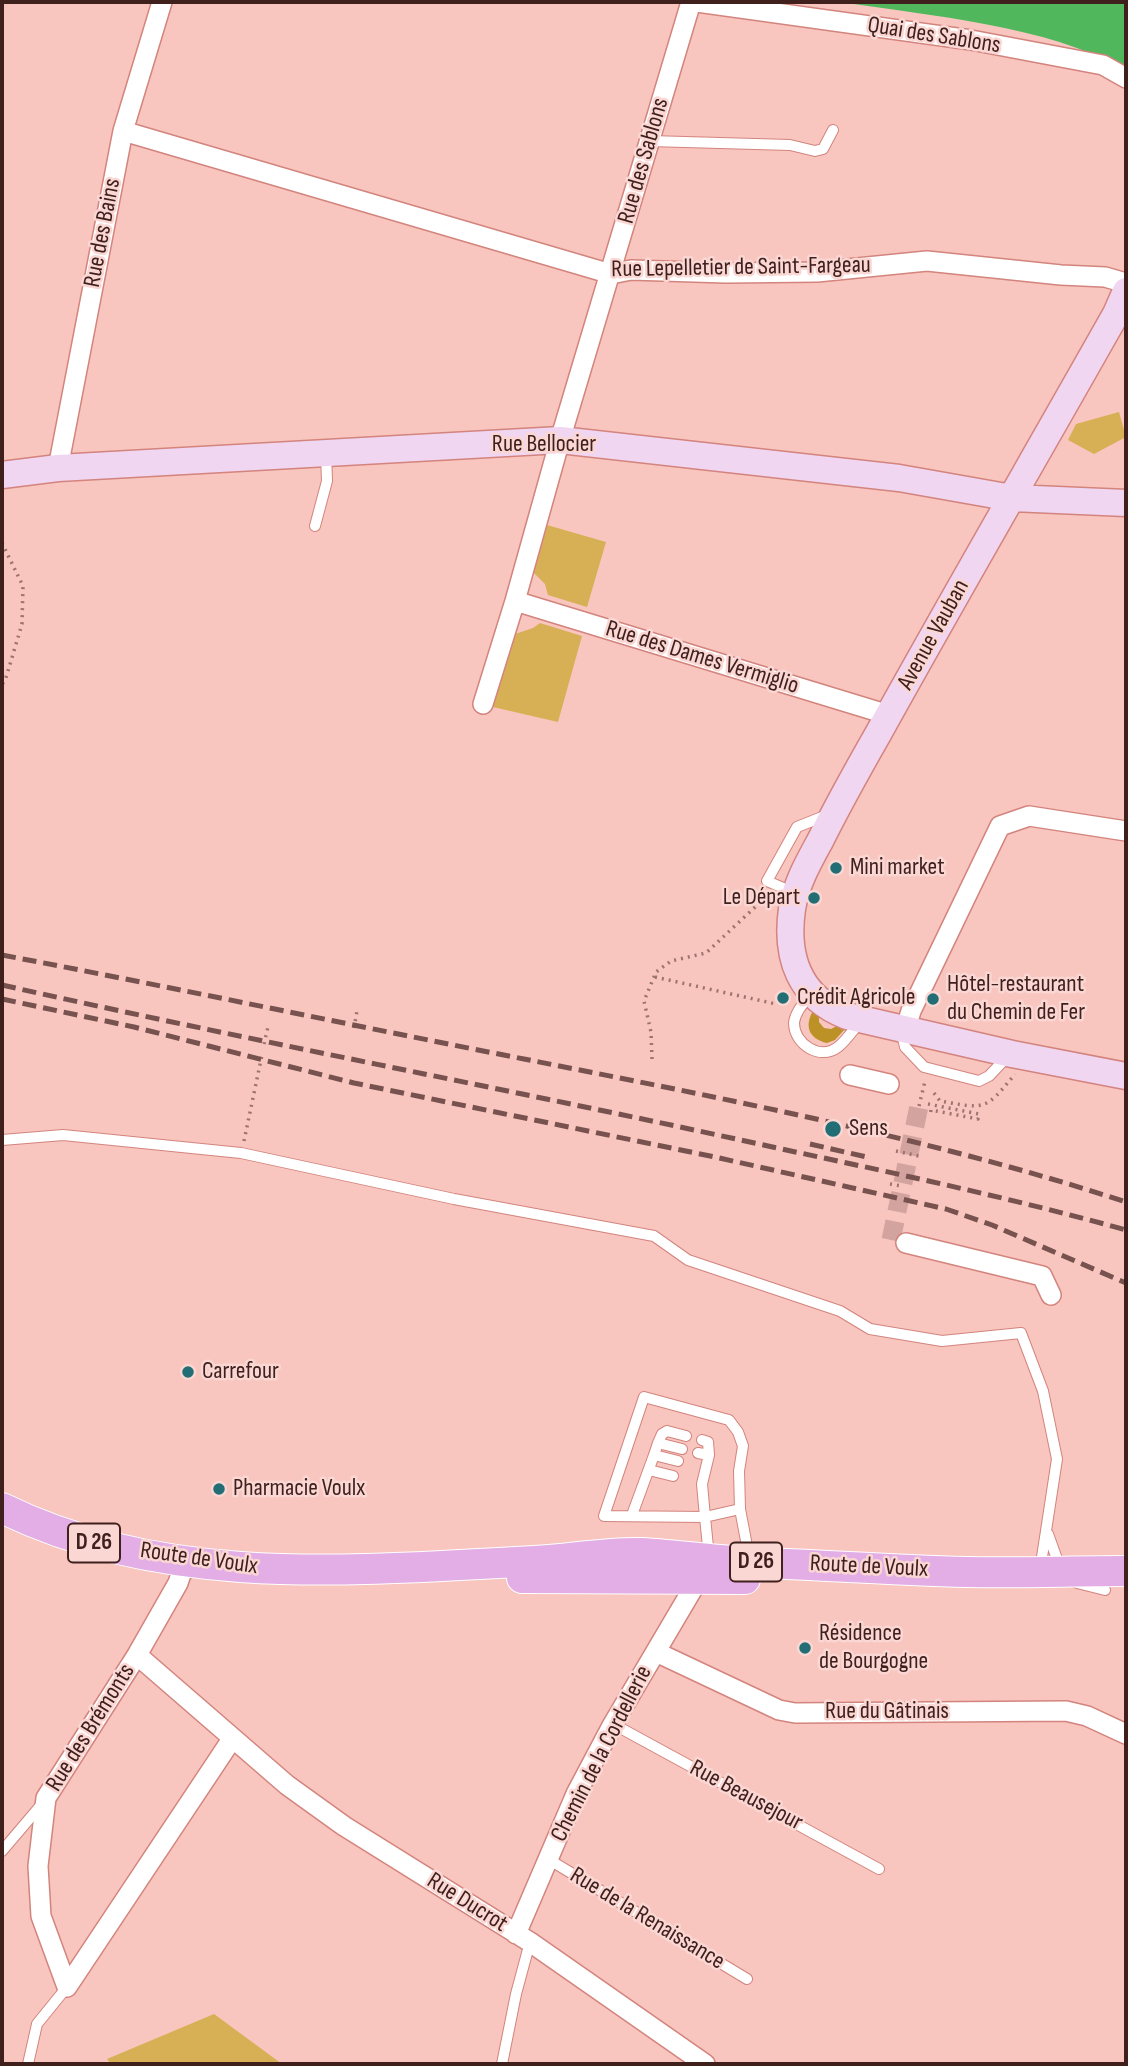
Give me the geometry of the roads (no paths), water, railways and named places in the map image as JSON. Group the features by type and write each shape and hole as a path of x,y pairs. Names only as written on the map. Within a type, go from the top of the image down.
{"main road":[{"name":"Route de Voulx","path":"2,1508 77,1539 190,1564 276,1569 403,1570 536,1561 593,1554 641,1553 740,1579 1119,1584"},
{"name":"Route de Voulx","path":"703,1569 768,1562 969,1572 1071,1571 1119,1584"}],"street":[{"name":"Rue des Bains","path":"58,468 123,131 162,2"},
{"name":"Rue des Sablons","path":"560,440 691,2"},
{"name":"Quai des Sablons","path":"696,2 971,40 1103,65 1126,78"},
{"name":"Rue Lepelletier de Saint-Fargeau","path":"123,131 611,274 631,270 817,272 927,261 1105,277 1125,297"},
{"name":"Avenue Vauban","path":"805,986 790,944 784,891 835,812 1125,297"},
{"name":"Rue Bellocier","path":"2,475 58,468 560,440 899,478 1012,498 1126,503"},
{"path":"483,704 560,440"},
{"name":"Rue des Dames Vermiglio","path":"515,601 889,715"},
{"path":"903,1030 1000,825 1029,816 1126,831"},
{"path":"805,986 832,1010 861,1021 1126,1076"},
{"path":"850,1075 889,1084"},
{"path":"906,1243 1042,1276 1051,1295"},
{"name":"Rue des Brémonts","path":"67,1987 41,1916 38,1866 46,1798 137,1655 181,1574 190,1564"},
{"name":"Chemin de la Cordellerie","path":"523,1938 548,1859 576,1794 612,1724 703,1569"},
{"name":"Rue du Gâtinais","path":"656,1652 779,1710 795,1713 1066,1711 1087,1716 1126,1734"},
{"name":"Rue Ducrot","path":"137,1655 287,1785 344,1826 523,1938 705,2064"},
{"path":"67,1987 232,1739"}],"lane":[{"path":"650,141 790,145 815,151 823,149 833,130"},
{"path":"315,526 327,481 326,454"},
{"path":"805,986 794,1024 800,1041 808,1049 820,1052 836,1049 861,1021"},
{"path":"2,1140 64,1135 242,1153 454,1199 654,1236 688,1260 840,1311 870,1329 942,1341 1021,1333 1043,1391 1057,1459 1040,1571 1034,1578 1008,1578 999,1583"},
{"path":"740,1509 705,1517 604,1516 644,1397 729,1420 738,1432 743,1446 739,1471 740,1509 747,1546 768,1562"},
{"path":"632,1516 662,1434 667,1431 686,1436"},
{"path":"702,1440 708,1441 709,1455 702,1484 705,1517 703,1569"},
{"path":"658,1443 682,1449"},
{"path":"698,1453 709,1455"},
{"path":"654,1455 678,1461"},
{"path":"694,1465 706,1468"},
{"path":"649,1470 673,1476"},
{"path":"690,1480 702,1484"},
{"path":"1047,1531 1057,1559 1071,1571"},
{"path":"1040,1571 1119,1584"},
{"name":"Rue Beausejour","path":"612,1724 879,1869"},
{"path":"2,1851 46,1798"},
{"name":"Rue de la Renaissance","path":"548,1859 747,1979"},
{"path":"502,2064 516,1994 523,1938"},
{"path":"28,2064 37,2024 67,1987"}],"tunnel":[{"path":"891,1240 919,1106"}],"railway":[{"path":"2,955 676,1089 827,1122 978,1158 1126,1202"},
{"path":"2,985 865,1167 1126,1230"},
{"path":"2,999 134,1027 354,1083 715,1157 946,1209 992,1225 1126,1283"},
{"path":"810,1144 871,1158"}],"place":[{"name":"Mini market","path":"836,868"},
{"name":"Le Départ","path":"814,898"},
{"name":"Crédit Agricole","path":"783,998"},
{"name":"Hôtel-restaurant du Chemin de Fer","path":"933,999"},
{"name":"Sens","path":"833,1129"},
{"name":"Carrefour","path":"188,1372"},
{"name":"Pharmacie Voulx","path":"219,1489"},
{"name":"Résidence de Bourgogne","path":"805,1648"}]}
